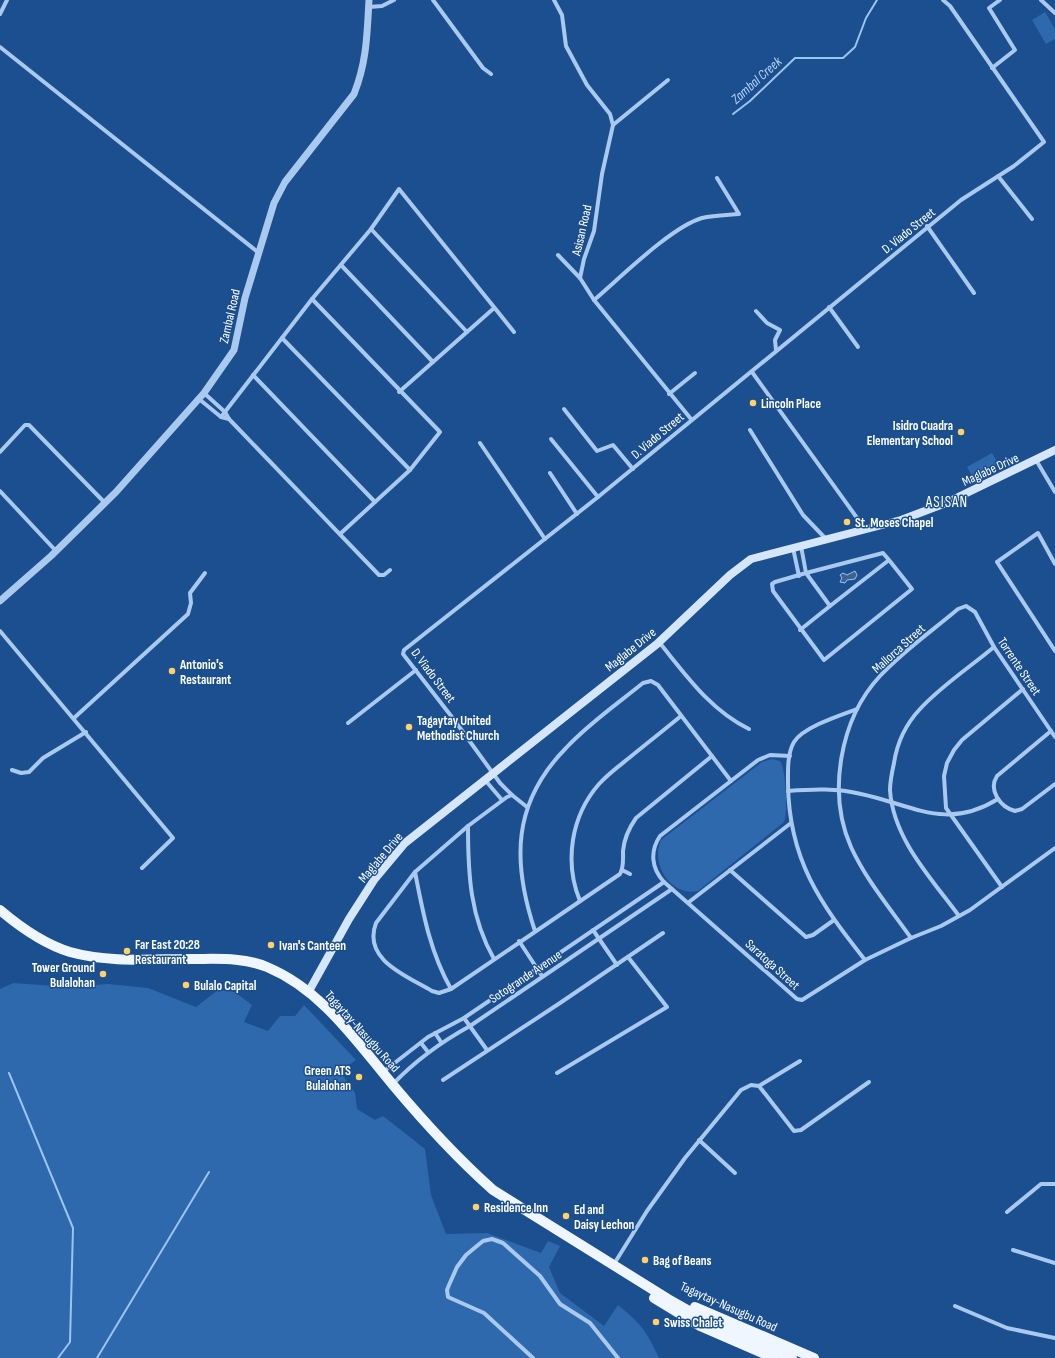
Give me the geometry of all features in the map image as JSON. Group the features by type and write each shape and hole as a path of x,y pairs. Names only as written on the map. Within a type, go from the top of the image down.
{"main road":[{"name":"Maglabe Drive","path":"309,991 349,919 374,880 405,843 485,780 493,772 660,642 730,575 751,559 901,520 946,503 1055,450"},
{"name":"Tagaytay-Nasugbu Road","path":"0,910 43,940 69,952 112,958 236,958 267,967 288,977 309,991 332,1012 392,1084 468,1168 493,1190 613,1266 707,1321 792,1358"},
{"name":"Tagaytay-Nasugbu Road","path":"613,1266 637,1286 700,1326 774,1358"},
{"name":"Tagaytay-Nasugbu Road","path":"613,1266 642,1278 705,1312 796,1348 814,1358"}],"street":[{"path":"0,14 7,0"},
{"path":"369,4 382,6 394,0"},
{"path":"433,0 483,68 491,74"},
{"path":"554,0 562,15 566,46 587,84 610,114 613,125 668,80"},
{"path":"943,0 950,6 992,68 1014,50 989,8 1000,0"},
{"path":"1042,0 1055,13"},
{"name":"Zambal Road","path":"0,601 56,551 105,503 199,399 234,350 245,298 274,203 285,182 354,94 365,57 369,4"},
{"path":"0,47 259,253"},
{"name":"D. Viado Street","path":"527,807 500,783 403,654 404,650 598,497 691,419 752,372 776,350 927,226 969,193 998,176 1044,142 992,68"},
{"name":"Asisan Road","path":"580,278 584,259 594,231 602,174 613,125"},
{"path":"998,176 1032,219"},
{"path":"594,300 658,246 686,225 703,218 739,214 717,178"},
{"path":"221,417 312,299 371,229 399,189 493,309 514,332"},
{"path":"927,226 974,293"},
{"path":"371,229 467,332"},
{"path":"558,255 580,278 594,300 669,394 691,419"},
{"path":"341,264 433,362"},
{"path":"312,299 399,392 440,432 410,470 340,534"},
{"path":"829,307 858,347"},
{"path":"399,392 493,309"},
{"path":"756,311 767,323 780,330 775,340 776,350"},
{"path":"282,338 410,470"},
{"path":"752,372 865,530"},
{"path":"669,394 695,373"},
{"path":"253,375 375,502"},
{"path":"204,393 225,412 229,419 379,574 384,575 390,570"},
{"path":"199,399 221,417 229,419"},
{"path":"564,409 596,451 613,445 632,469"},
{"path":"0,452 25,425 29,425 105,503"},
{"path":"750,430 803,515 826,539"},
{"path":"551,439 598,497"},
{"path":"480,443 546,539"},
{"path":"1036,460 1055,492"},
{"path":"550,473 577,514"},
{"path":"0,491 56,551"},
{"path":"1055,564 1038,533 998,562 1055,651"},
{"path":"797,547 806,573 830,606"},
{"path":"797,547 799,576"},
{"path":"883,553 912,589 824,660 800,630 772,588 775,582 806,573 883,553"},
{"path":"800,630 889,560"},
{"path":"74,718 188,614 191,603 190,593 205,573"},
{"name":"Mallorca Street","path":"911,938 867,876 850,845 845,830 838,790 844,749 857,709 879,677 894,662 958,609 966,606 969,607"},
{"name":"Torrente Street","path":"969,607 975,612 994,647 1055,737"},
{"path":"0,631 86,732 173,838 142,868"},
{"path":"660,642 704,697 732,721 749,729"},
{"path":"959,916 906,841 900,829 891,801 890,788 894,759 898,746 908,725 927,702 994,647"},
{"path":"348,722 416,670"},
{"path":"535,931 524,896 520,860 520,843 527,807 544,776 565,748 643,683 651,681 655,682 731,781"},
{"path":"1002,887 949,815 946,808 944,776 946,763 954,750 973,729 1023,689"},
{"path":"857,709 807,730 794,742 790,756 788,791 795,844 804,868 834,920 865,960"},
{"path":"580,901 574,884 571,850 575,831 590,795 611,772 681,716"},
{"path":"1051,731 997,776 994,781 994,786 998,799 1011,810 1018,810 1055,784"},
{"path":"12,770 21,773 28,772 43,758 86,732"},
{"path":"512,795 502,800 468,826 415,872 376,923 373,936 375,950 389,965 432,991 439,993 451,989 519,941 613,879 622,870 625,842 630,826 636,818 712,756"},
{"name":"Saratoga Street","path":"790,756 764,757 731,781 660,836 653,850 653,860 655,870 664,882 689,902 797,999 802,1000 806,998 865,960 911,938 941,926 959,916 1055,848"},
{"path":"485,780 502,800"},
{"path":"788,791 838,790 891,801 927,813 949,815 970,812 998,799"},
{"path":"689,902 791,822"},
{"path":"468,826 470,889 480,930 494,959"},
{"path":"622,870 630,874"},
{"path":"730,870 806,937 813,935 834,920"},
{"path":"415,872 429,940 438,964 451,989"},
{"name":"Sotogrande Avenue","path":"383,1072 421,1042 464,1018 664,882"},
{"name":"Sotogrande Avenue","path":"392,1084 411,1065 441,1042 470,1026 599,937 672,889"},
{"path":"593,930 617,965"},
{"path":"443,1080 663,933"},
{"path":"519,941 542,976"},
{"path":"557,1073 667,1007 628,957"},
{"path":"464,1018 487,1050"},
{"path":"435,1033 441,1042"},
{"path":"421,1042 428,1052"},
{"path":"613,1266 647,1211 699,1140 741,1090 751,1085 758,1086 800,1061"},
{"path":"758,1086 794,1131 801,1130 869,1082"},
{"path":"699,1140 735,1173"},
{"path":"1006,1212 1041,1184 1055,1184"},
{"path":"532,1358 484,1313 448,1297 447,1290 457,1267 466,1255 483,1241 492,1239 503,1243 514,1251 522,1262 540,1276 560,1304 590,1323 618,1358"},
{"path":"1013,1250 1055,1263"},
{"path":"955,1306 1007,1328 1055,1338"}],"shaded area":[{"path":"1045,12 1055,29 1055,39 1046,44 1032,20"},
{"path":"992,453 999,465 974,479 967,467"},
{"path":"855,571 857,575 855,579 847,580 845,583 840,582 842,578 840,575 843,573 847,575"},
{"path":"772,759 780,761 784,773 786,810 784,822 698,891 688,892 679,889 672,884 665,877 658,859 658,849 661,840 762,762"},
{"path":"13,983 70,987 108,984 148,988 196,1007 218,990 235,992 252,1005 244,1022 268,1031 280,1016 295,1016 304,1005 356,1060 340,1071 355,1093 357,1109 375,1120 383,1116 425,1149 431,1195 446,1234 487,1233 541,1253 548,1241 560,1246 549,1267 560,1293 604,1326 618,1305 643,1328 659,1358 0,1358 0,989"}],"waterway":[{"name":"Zambal Creek","path":"733,114 750,101 795,58 843,58 855,47 866,18 877,0"},
{"path":"9,1073 73,1228 70,1342 58,1358"},
{"path":"97,1358 209,1172"}],"place":[{"name":"Lincoln Place","path":"753,403"},
{"name":"Isidro Cuadra Elementary School","path":"961,432"},
{"name":"St. Moses Chapel","path":"847,522"},
{"name":"Antonio's Restaurant","path":"172,671"},
{"name":"Tagaytay United Methodist Church","path":"409,727"},
{"name":"Ivan's Canteen","path":"271,945"},
{"name":"Far East 20:28 Restaurant","path":"127,951"},
{"name":"Tower Ground Bulalohan","path":"103,974"},
{"name":"Bulalo Capital","path":"186,985"},
{"name":"Green ATS Bulalohan","path":"359,1077"},
{"name":"Residence Inn","path":"476,1207"},
{"name":"Ed and Daisy Lechon","path":"566,1216"},
{"name":"Bag of Beans","path":"645,1260"},
{"name":"Swiss Chalet","path":"656,1322"}],"district":[{"name":"ASISAN","path":"947,502"}]}
